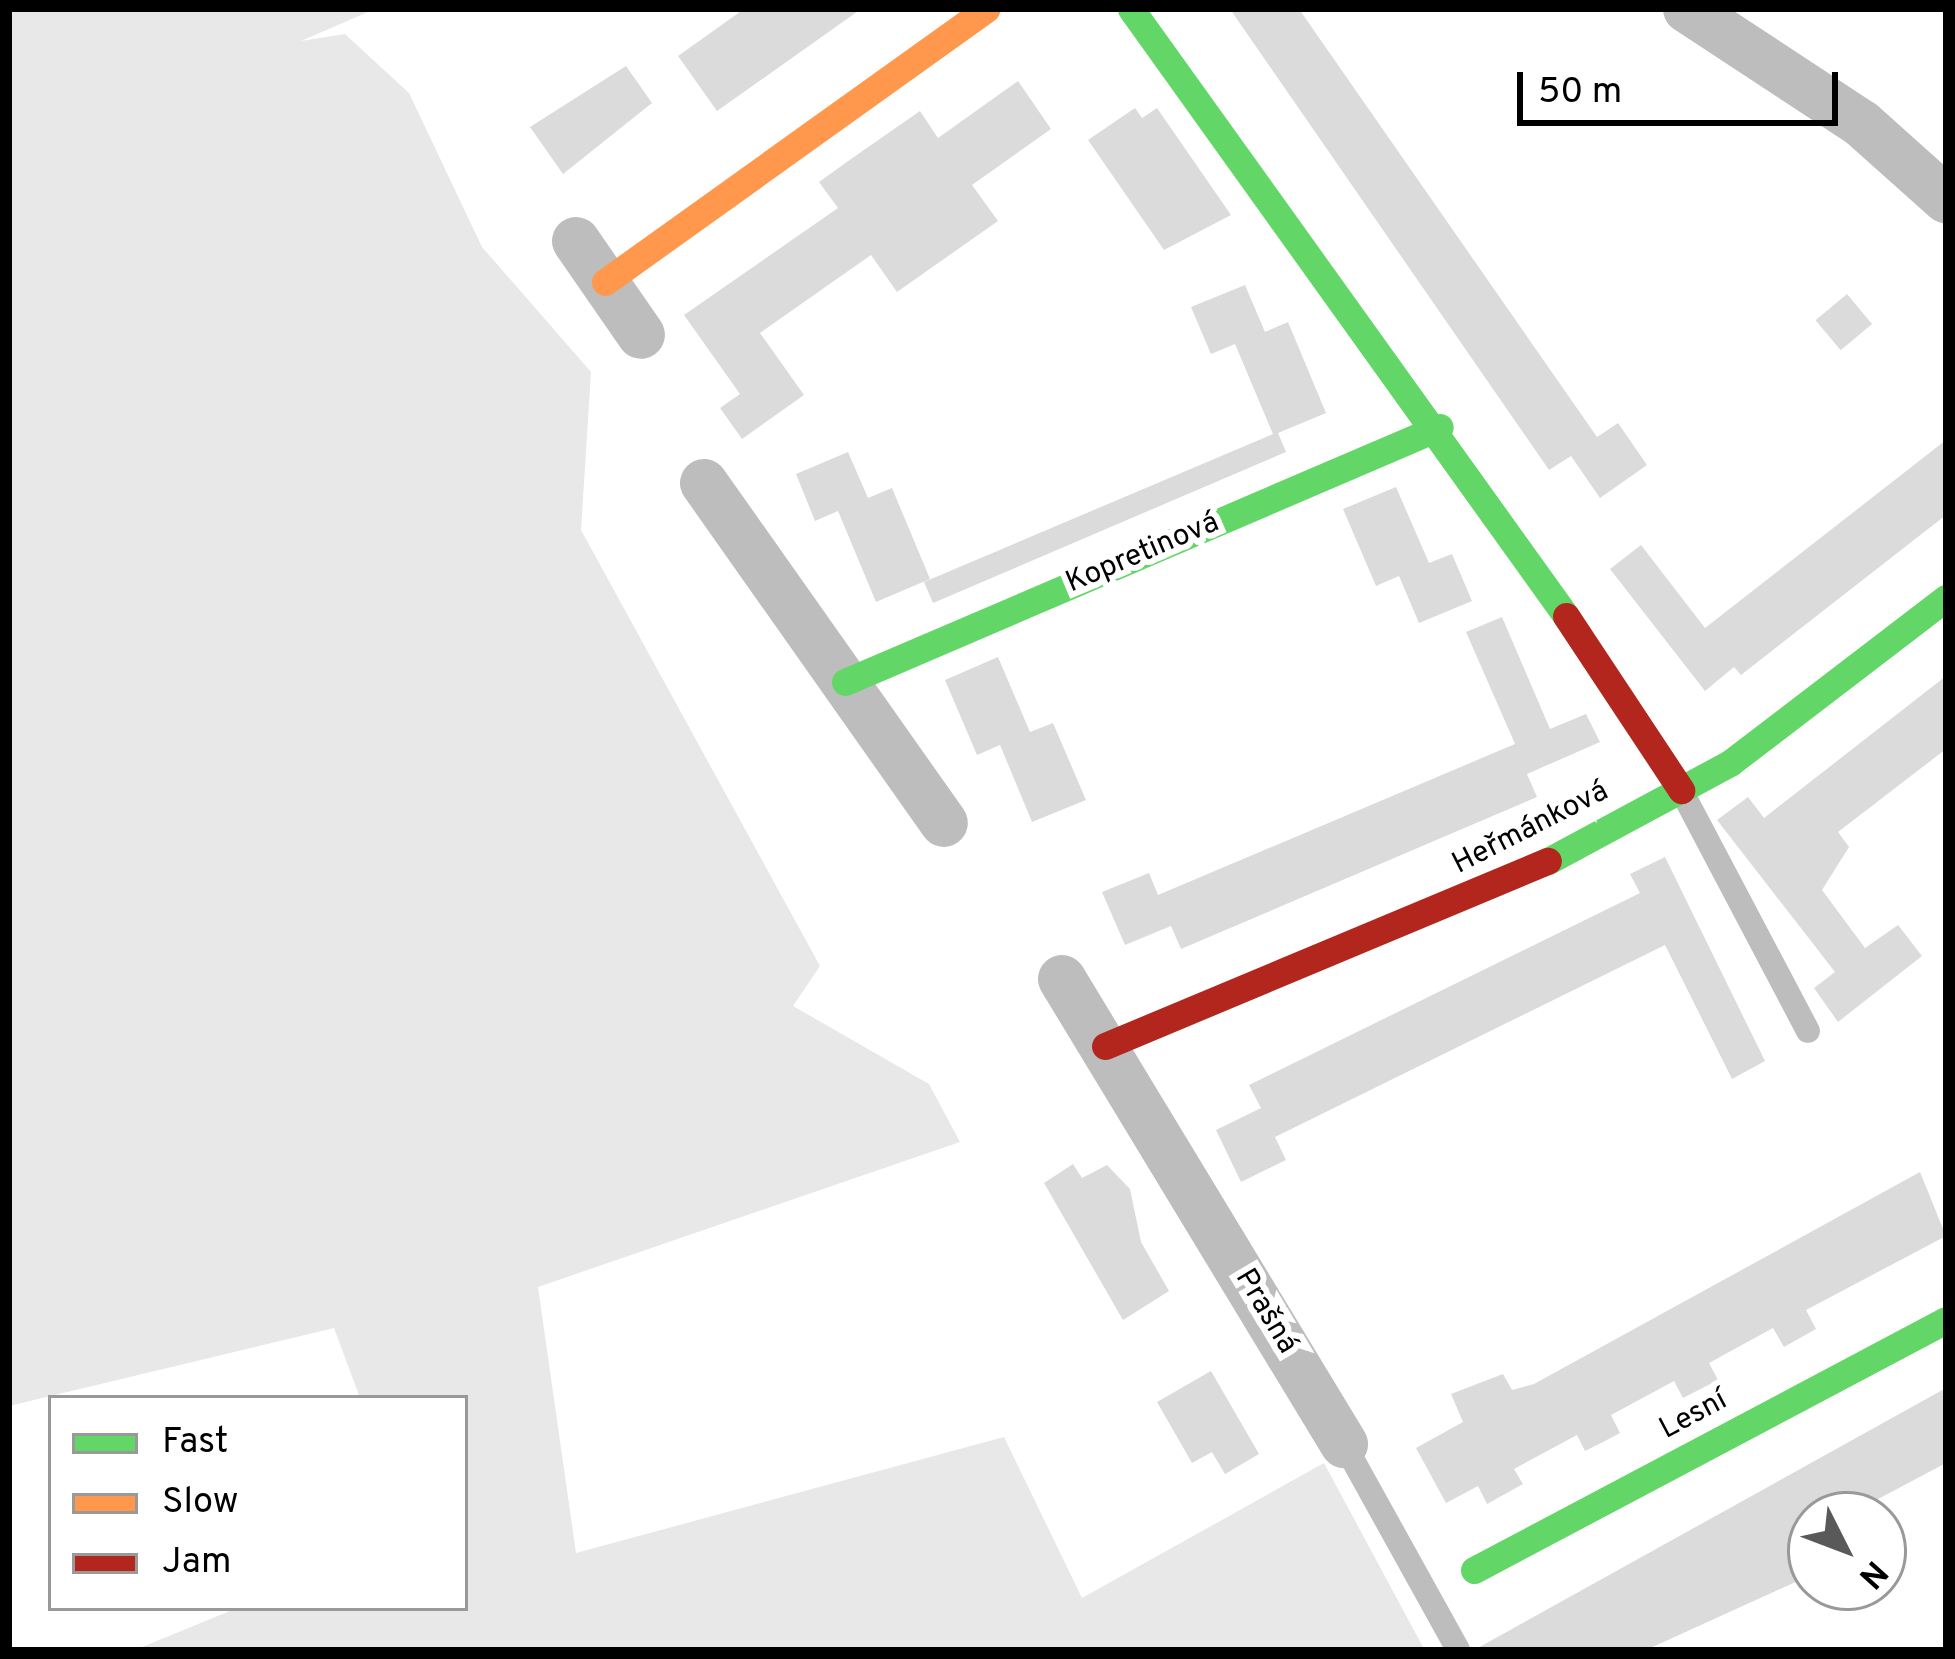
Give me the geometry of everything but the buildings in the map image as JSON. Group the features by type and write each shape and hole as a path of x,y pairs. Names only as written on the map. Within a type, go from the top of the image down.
{"street":[{"path":"604,282 986,9"},
{"path":"1131,9 1440,427 1681,790"},
{"path":"1687,9 1862,124 1946,199"},
{"path":"576,241 641,335"},
{"name":"Kopretinová","path":"845,682 1440,427"},
{"path":"704,483 944,824"},
{"name":"Heřmánková","path":"1105,1046 1504,884 1681,790 1946,598"},
{"name":"Prašná","path":"1061,979 1344,1444"},
{"name":"Lesní","path":"1474,1570 1946,1320"}],"lane":[{"path":"1681,790 1808,1031"},
{"name":"Prašná","path":"1344,1444 1458,1650"}],"shaded area":[{"path":"9,9 375,9 301,41 345,34 409,93 482,247 591,372 581,530 820,966 793,1006 929,1084 960,1142 538,1287 576,1553 1004,1437 1082,1598 1324,1463 1423,1647 135,1650 230,1611 468,1611 468,1395 359,1395 334,1328 9,1406"}],"traffic: fast":[{"path":"1131,9 1566,616"},
{"path":"845,682 1440,427"},
{"path":"1548,861 1730,763 1946,598"},
{"path":"1474,1570 1946,1320"}],"traffic: slow":[{"path":"605,282 986,9"}],"traffic: jam":[{"path":"1566,616 1681,790"},
{"path":"1105,1046 1548,861"}]}
